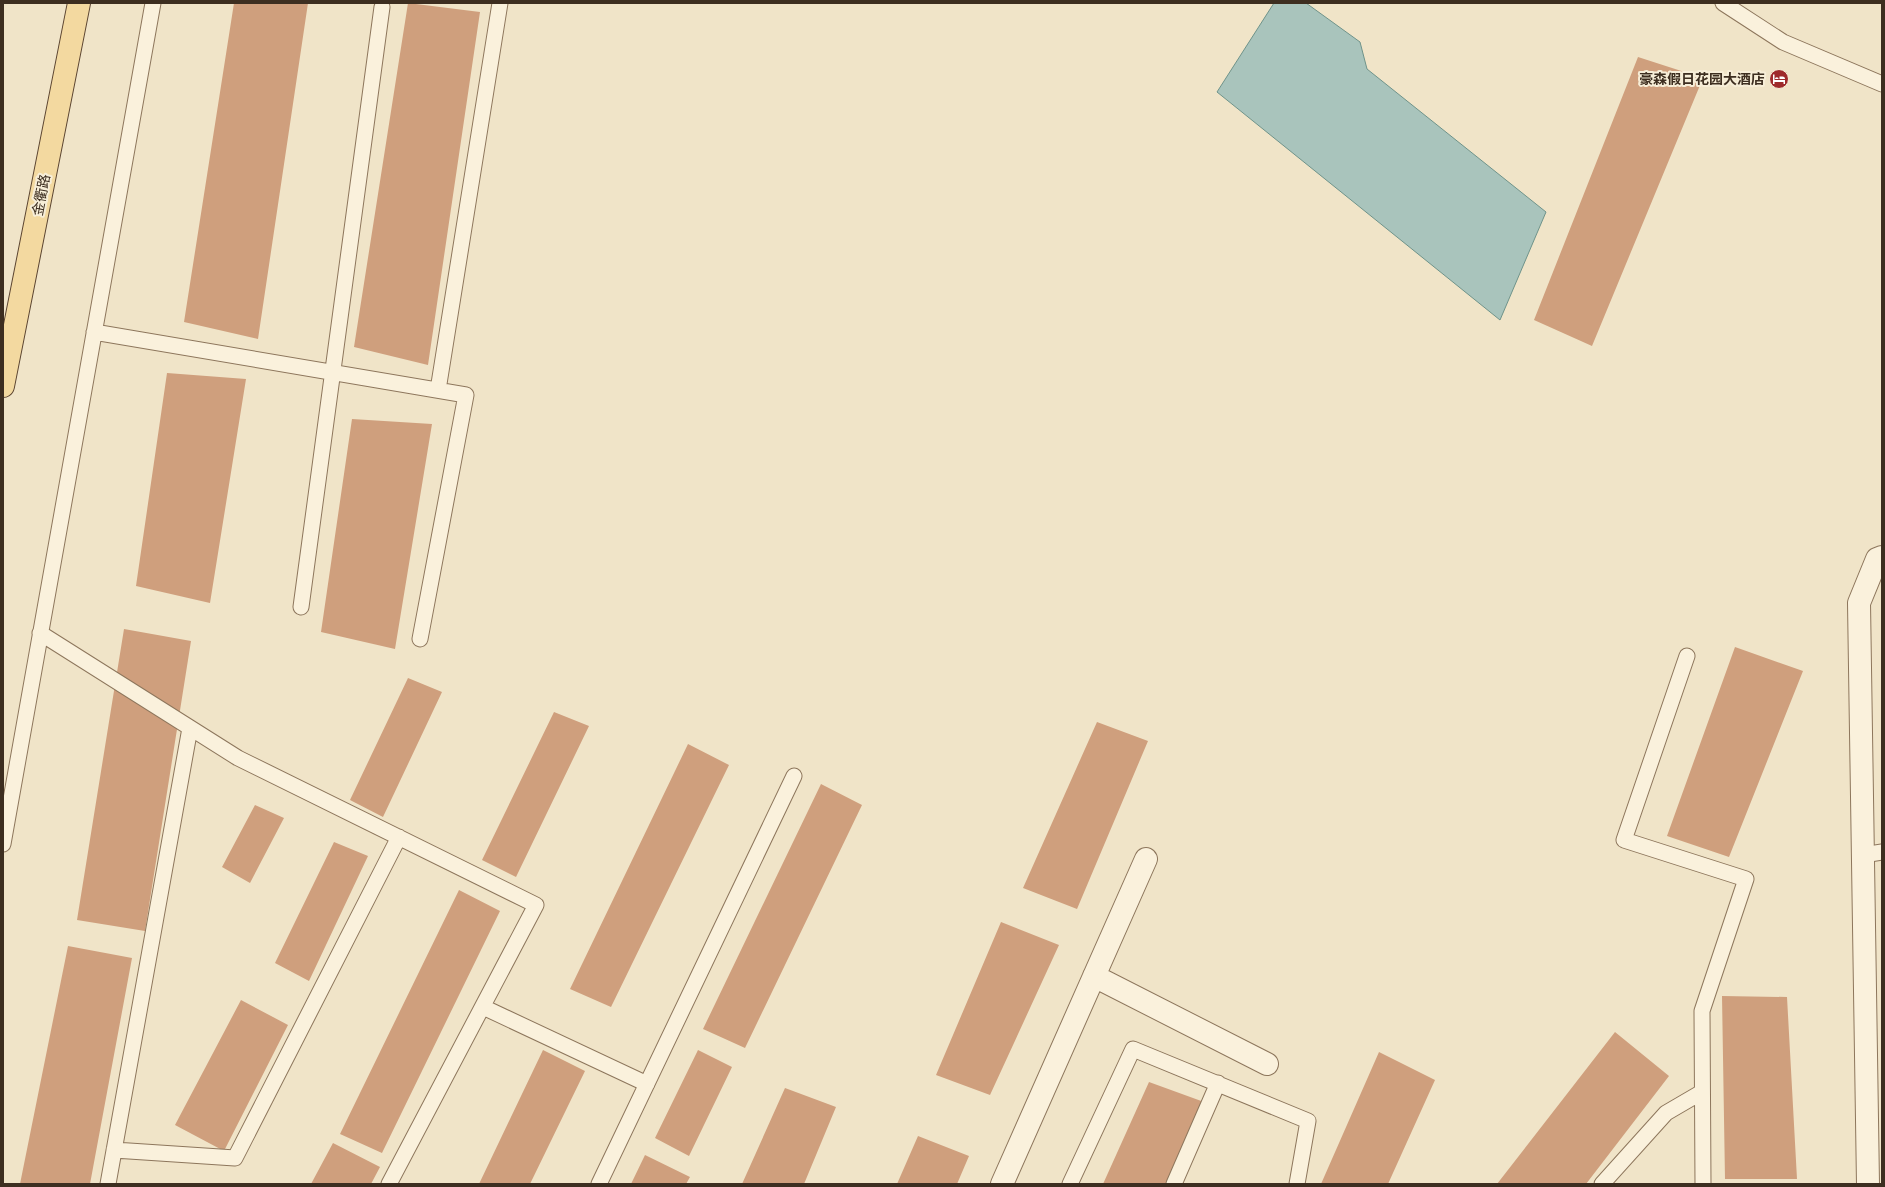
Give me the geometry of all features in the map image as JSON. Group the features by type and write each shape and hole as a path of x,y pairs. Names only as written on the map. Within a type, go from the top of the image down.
{"main road":[{"name":"金衢路","path":"3,386 79,3"}],"street":[{"path":"1868,1184 1872,853 1859,603 1877,559 1882,557"},
{"path":"1002,1184 1146,859"},
{"path":"1094,976 1266,1064"}],"lane":[{"path":"3,844 153,3"},
{"path":"438,390 500,3"},
{"path":"1723,3 1783,42 1882,84"},
{"path":"301,606 382,7"},
{"path":"94,332 466,395 420,639"},
{"path":"40,633 238,758 536,905 389,1184"},
{"path":"1687,656 1624,840 1746,878 1702,1011 1703,1184"},
{"path":"108,1184 190,728"},
{"path":"599,1184 794,776"},
{"path":"114,1150 235,1158 399,837"},
{"path":"482,1007 647,1084"},
{"path":"1070,1184 1133,1049 1308,1121 1297,1184"},
{"path":"1174,1184 1218,1083"},
{"path":"1602,1184 1666,1113 1702,1092"}],"water":[{"path":"1274,3 1306,3 1360,42 1367,69 1546,212 1500,320 1217,92"}],"building":[{"path":"234,3 308,3 258,339 184,322"},
{"path":"408,3 480,12 428,365 354,347"},
{"path":"1638,57 1703,78 1592,346 1534,320"},
{"path":"167,373 246,379 210,603 136,586"},
{"path":"352,419 432,424 395,649 321,632"},
{"path":"124,629 191,641 145,931 77,920"},
{"path":"1735,647 1803,671 1729,857 1667,836"},
{"path":"408,678 442,692 383,817 350,800"},
{"path":"554,712 589,726 516,877 482,860"},
{"path":"1097,722 1148,741 1077,909 1023,888"},
{"path":"688,744 729,765 611,1007 570,989"},
{"path":"821,784 862,805 745,1048 703,1029"},
{"path":"255,805 284,818 250,883 222,867"},
{"path":"334,842 368,856 309,981 275,963"},
{"path":"459,890 500,911 382,1153 340,1134"},
{"path":"1001,922 1059,945 990,1095 936,1075"},
{"path":"68,946 132,958 90,1184 20,1184"},
{"path":"1722,996 1787,997 1797,1179 1725,1179"},
{"path":"241,1000 288,1025 224,1151 175,1125"},
{"path":"1615,1032 1669,1076 1586,1184 1497,1184"},
{"path":"543,1050 585,1071 530,1184 479,1184"},
{"path":"698,1050 732,1067 689,1156 655,1138"},
{"path":"1379,1052 1435,1080 1388,1184 1321,1184"},
{"path":"1149,1082 1204,1102 1168,1184 1103,1184"},
{"path":"785,1088 836,1107 804,1184 742,1184"},
{"path":"918,1136 969,1156 957,1184 897,1184"},
{"path":"333,1143 380,1167 371,1184 311,1184"},
{"path":"645,1155 690,1177 686,1184 631,1184"}],"place":[{"name":"豪森假日花园大酒店","path":"1779,79"}]}
